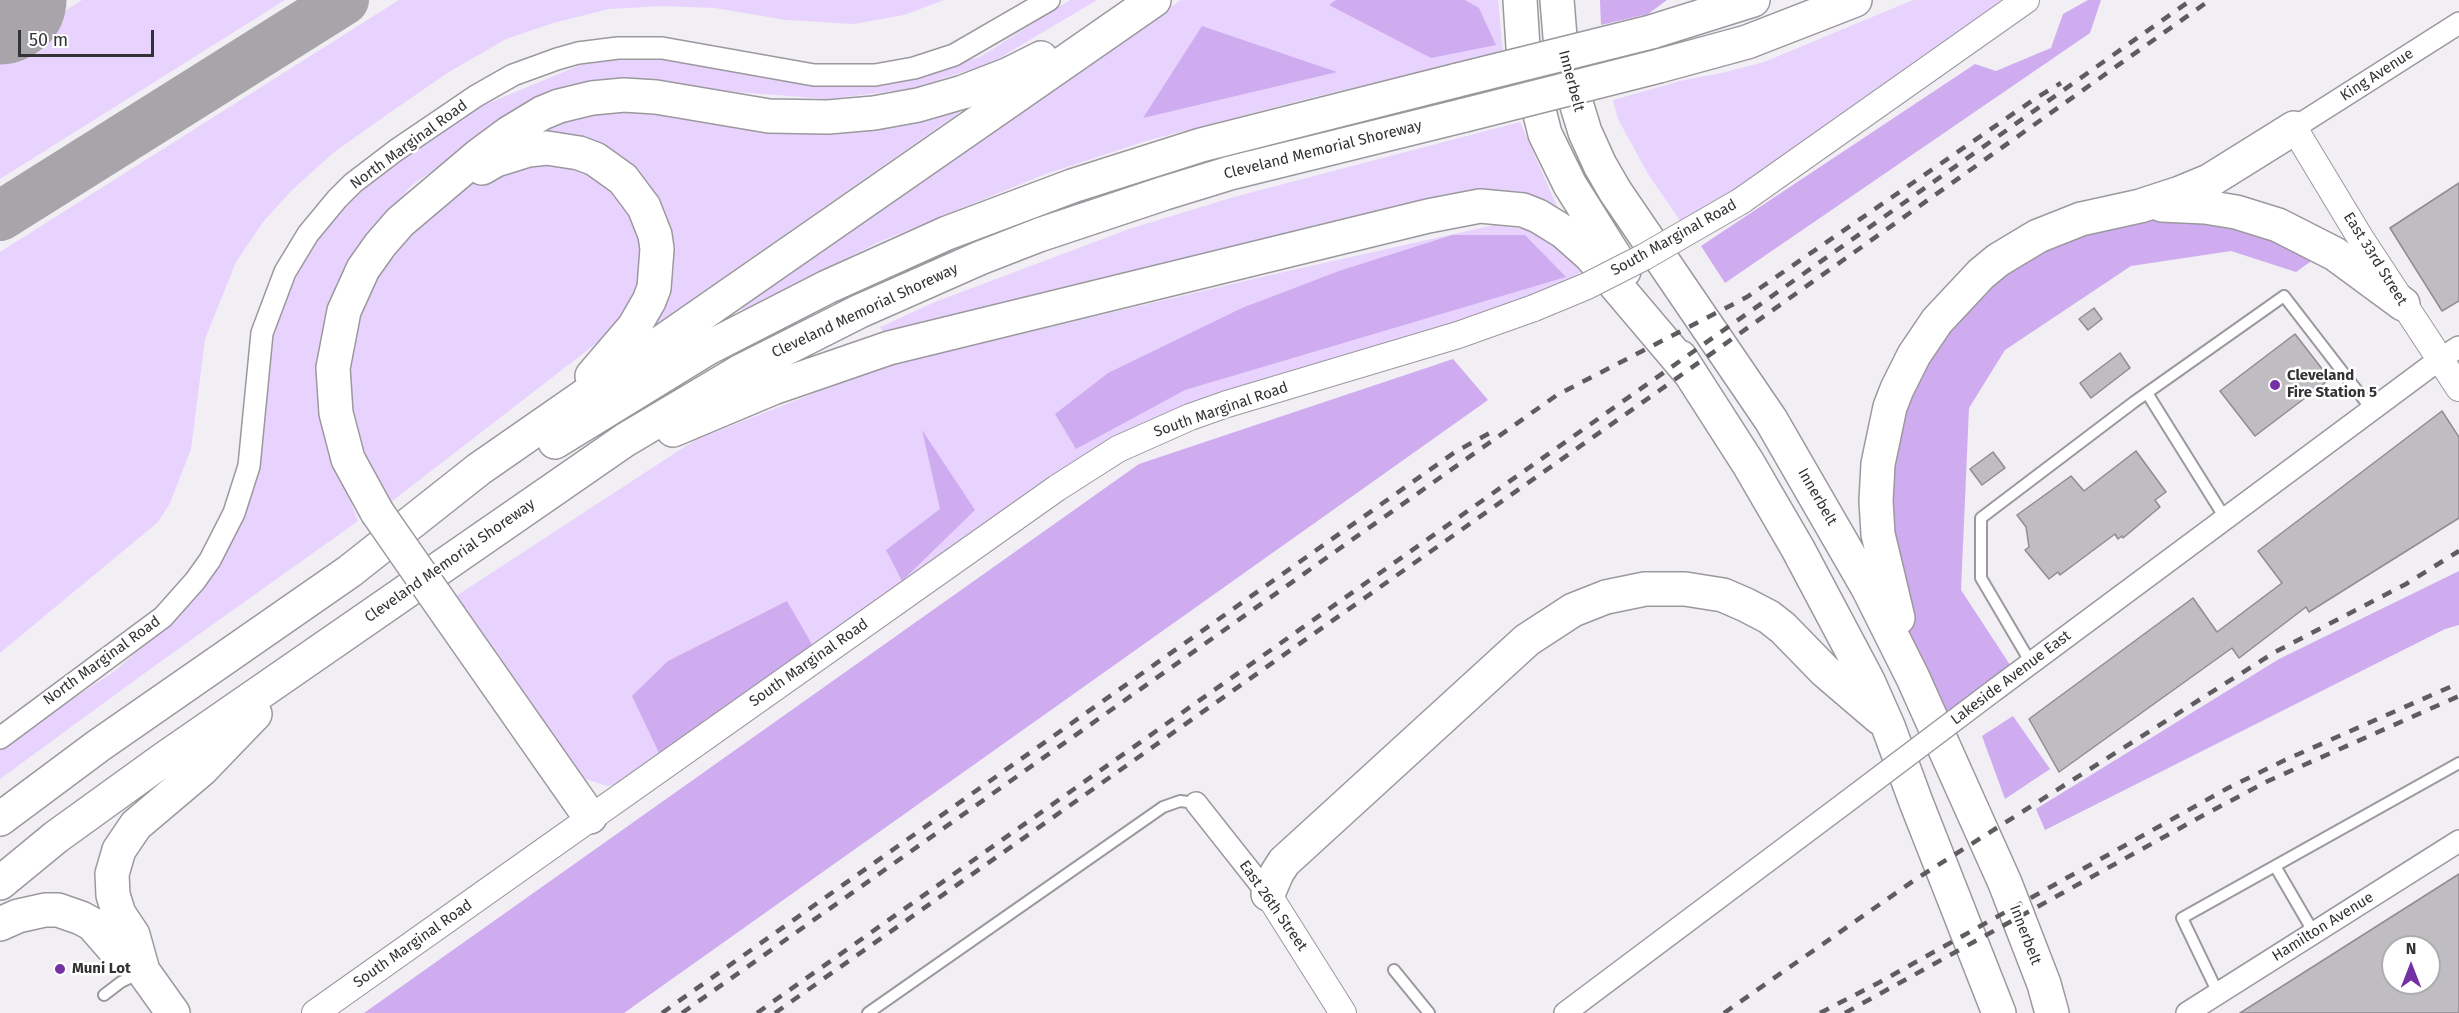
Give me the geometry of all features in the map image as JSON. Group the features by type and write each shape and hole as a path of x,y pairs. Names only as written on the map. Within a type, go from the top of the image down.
{"highway":[{"path":"590,818 377,512 351,467 338,429 333,381 335,352 344,311 363,269 395,227 491,145 526,122 559,106 592,98 624,95 656,97 735,111 786,117 844,116 895,110 940,100 997,80 1153,0"},
{"path":"350,571 479,469 1153,0"},
{"path":"1520,0 1523,47 1531,83 1545,134 1556,159 1589,216 1748,462 1846,638 1888,726 1999,1013"},
{"name":"Innerbelt","path":"1557,0 1566,70 1585,132 1600,165 1615,191 1772,420 1851,557 1913,678 2005,883 2044,984 2052,1013"},
{"path":"0,819 99,746 350,571 708,348 827,287 936,237 1051,193 1201,145 1328,111 1651,32 1753,0"},
{"name":"Cleveland Memorial Shoreway","path":"0,883 56,837 110,798 573,476 683,404 741,371 860,311 980,258 1102,213 1230,173 1747,42 1855,0"},
{"path":"1913,678 1881,552 1876,501 1881,445 1890,407 1905,372 1937,321 1965,288 1998,260 2060,226 2100,213 2140,206 2209,181 2294,128"},
{"path":"426,200 496,160 528,150 547,148 579,153 595,159 622,179 634,192 651,221 655,235 657,262 654,288 634,327 561,412"},
{"path":"573,476 773,388 889,348 1416,219 1480,206 1523,210 1564,231 1591,256 1691,374"},
{"path":"2140,206 2205,207 2236,212 2278,225 2335,254 2403,304"},
{"path":"1268,894 1276,873 1284,862 1527,640 1573,610 1606,597 1645,590 1685,589 1723,595 1746,605 1769,617 1783,628 1825,671 1888,726"},
{"path":"143,971 133,935 119,914 113,896 112,874 119,850 136,825 201,770 309,658"},
{"path":"0,924 33,911 58,910 92,924 112,948 143,971 173,1013"}],"street":[{"name":"North Marginal Road","path":"0,738 163,617 185,594 210,560 234,513 249,466 262,333 285,272 308,234 337,200 353,183 395,151 476,96 513,75 578,53 618,48 662,48 814,75 875,75 914,68 954,55 1049,0"},
{"name":"South Marginal Road","path":"315,1013 1049,494 1118,449 1190,417 1227,404 1458,335 1587,286 1644,257 1741,201 2026,0"},
{"name":"King Avenue","path":"2294,128 2459,23"},
{"name":"East 33rd Street","path":"2294,128 2403,304 2450,353 2459,388"},
{"name":"Lakeside Avenue East","path":"1565,1013 1995,689 2450,353"},
{"name":"East 26th Street","path":"1196,803 1268,894 1344,1013"},
{"name":"Hamilton Avenue","path":"2187,1013 2459,841"}],"lane":[{"path":"2031,663 1982,578 1982,518 2147,393 2284,296 2372,410"},
{"path":"2147,393 2226,518"},
{"path":"2218,993 2182,918 2459,764"},
{"path":"868,1013 1163,807 1180,801 1196,803"},
{"path":"2275,866 2314,933"},
{"path":"1394,970 1429,1013"},
{"path":"104,995 121,982 143,971"}],"shaded area":[{"path":"82,0 285,0 0,179 0,52"},
{"path":"399,0 944,0 904,15 854,24 786,20 715,8 662,6 609,9 553,23 506,39 449,72 385,116 333,153 291,191 263,222 236,262 205,339 191,449 170,503 158,522 0,653 0,252"},
{"path":"1070,0 1097,0 991,63 910,89 828,99 593,81 527,105 412,185 371,233 330,312 316,365 336,465 358,521 0,779 0,750 37,722 115,671 185,609 223,556 250,499 257,474 264,425 267,362 272,331 310,246 344,204 458,116 592,60 666,59 912,77 980,57"},
{"path":"1181,0 1498,0 1503,52 1306,99 1146,141 1043,175 879,242 743,311 740,299"},
{"path":"1336,0 1465,0 1479,8 1496,45 1431,58 1329,5"},
{"path":"1600,0 1667,0 1648,14 1601,25"},
{"path":"1913,0 2008,0 1727,196 1681,222 1648,174 1618,119 1613,100 1680,81 1764,62"},
{"path":"2088,0 2101,0 2090,33 1725,283 1701,246 1975,64 1996,71 2051,48 2063,14"},
{"path":"1202,26 1337,72 1143,118"},
{"path":"624,106 956,106 959,113 656,324 674,270 663,212 642,176 622,158 591,141 566,133 543,134 523,140 550,123"},
{"path":"1520,122 1559,211 1503,192 1469,191 886,336 880,327 935,302 1129,229 1234,197"},
{"path":"567,161 620,192 640,235 644,271 631,305 619,324 602,339 387,505 361,460 350,421 349,331 389,248 434,209 489,173 514,163"},
{"path":"2140,206 2327,250 2296,272 2231,251 2131,266 2005,350 1969,408 1961,590 2016,674 1942,729 1913,678 1878,464 1965,288"},
{"path":"1494,225 1528,230 1565,246 1581,272 1552,289 1428,332 1319,365 979,531 659,753 647,769 628,782 607,786 574,775 453,598 695,440 878,368 1266,276"},
{"path":"1452,235 1525,235 1566,277 1185,390 1076,449 1055,414 1108,373 1242,308 1339,271"},
{"path":"1453,359 1488,400 624,1013 364,1013 1139,464"},
{"path":"922,430 975,510 902,581 886,550 940,509"},
{"path":"2459,571 2459,625 2445,629 2045,830 2036,809 2279,659"},
{"path":"787,601 813,646 659,753 632,696 668,661"},
{"path":"2013,716 2050,769 2005,799 1982,736"}],"building":[{"path":"2459,183 2459,301 2442,311 2390,228"},
{"path":"2094,308 2102,319 2088,330 2079,319"},
{"name":"Cleveland Fire Station 5","path":"2295,334 2330,379 2255,436 2220,391"},
{"path":"2120,353 2130,368 2091,398 2080,383"},
{"path":"2442,411 2459,437 2459,518 2309,612 2306,607 2239,658 2232,648 2059,772 2029,719 2193,598 2217,632 2282,583 2258,551"},
{"path":"2136,451 2166,492 2155,500 2160,507 2123,538 2122,536 2118,539 2115,534 2060,575 2058,572 2049,579 2025,550 2029,547 2026,527 2017,515 2071,476 2084,491"},
{"path":"1993,452 2005,468 1982,485 1970,469"},
{"path":"2459,874 2459,1013 2240,1013"}],"taxiway":[{"path":"0,216 344,0"}],"runway":[{"path":"0,3 5,0"}],"railway":[{"path":"757,1013 2191,0"},
{"path":"775,1013 2210,0"},
{"path":"682,1013 1557,395 1747,297 2061,83"},
{"path":"662,1013 1455,452 1497,429"},
{"path":"1724,1013 1916,879 2275,652 2406,584 2459,551"},
{"path":"1820,1013 1880,982 2228,788 2285,760 2459,683"},
{"path":"1845,1013 2268,781 2459,696"}],"place":[{"name":"Cleveland Fire Station 5","path":"2275,385"},
{"name":"Muni Lot","path":"60,969"}]}
